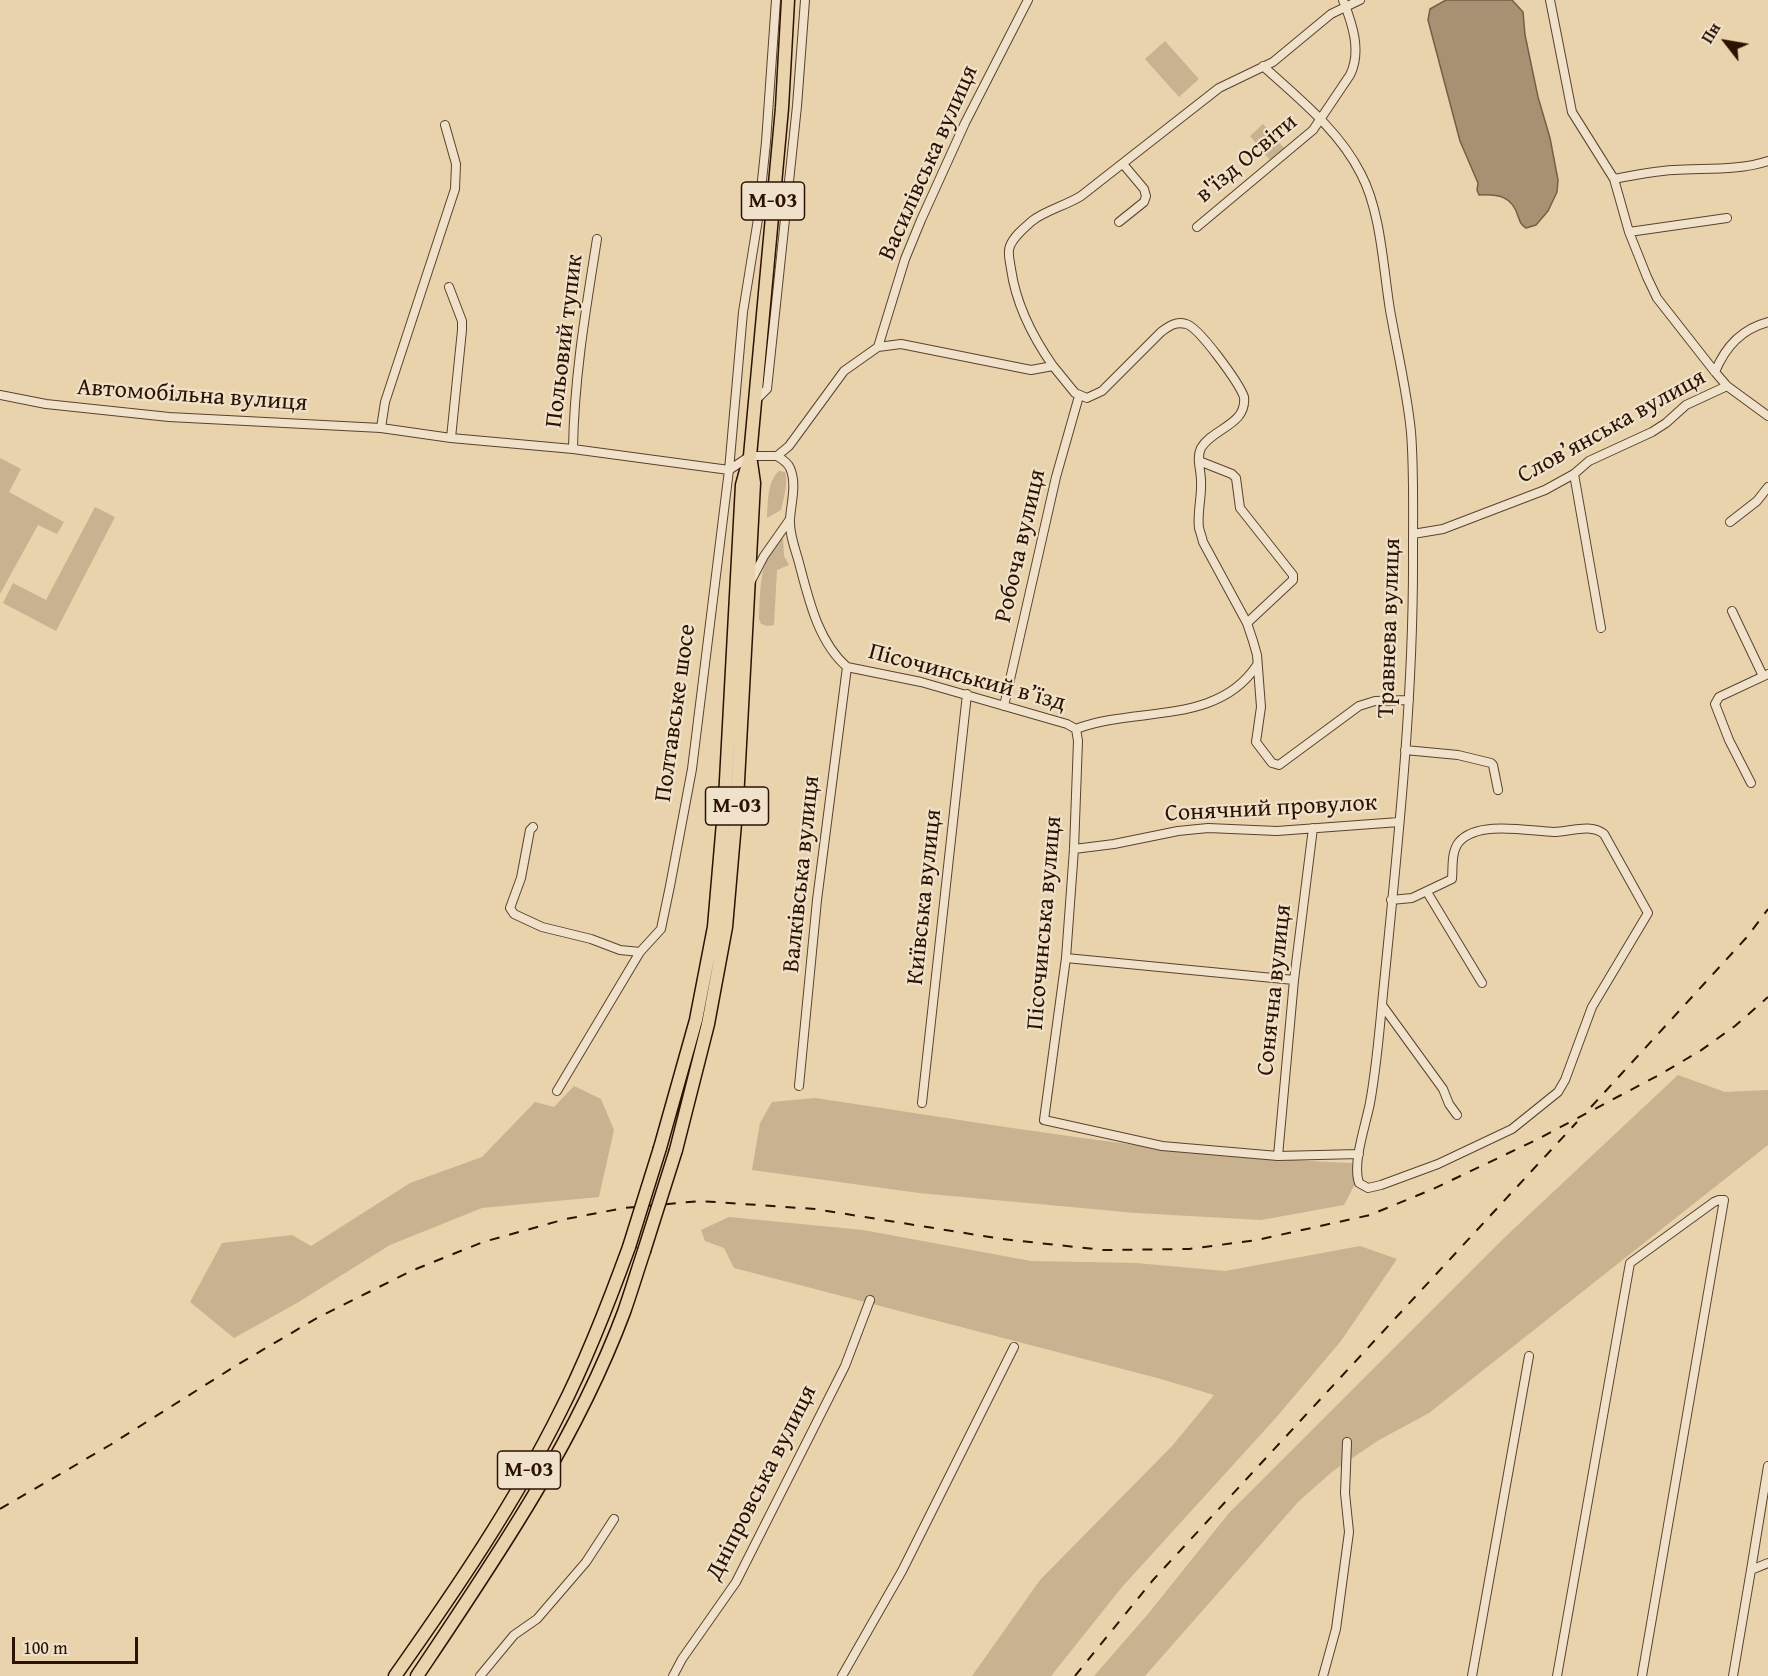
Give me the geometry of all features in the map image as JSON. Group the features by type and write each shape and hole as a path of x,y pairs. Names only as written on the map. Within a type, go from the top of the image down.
{"highway":[{"name":"М-03","path":"395,1676 434,1621 498,1521 556,1421 607,1307 629,1246 660,1148 696,1020 714,927 725,799 742,485 750,456 782,108 788,0"},
{"name":"М-03","path":"417,1676 508,1538 575,1419 623,1313 675,1150 708,1024 726,927 737,800 749,585 754,483 750,456"}],"street":[{"name":"Полтавське шосе","path":"556,1091 640,952 661,929 692,769 729,470 743,312 758,219 776,0"},
{"path":"755,401 767,389 797,106 805,0"},
{"name":"Василівська вулиця","path":"878,347 905,259 921,220 965,123 1028,0"},
{"path":"1360,0 1344,3 1273,62 1220,88 1081,196 1033,220 1016,236 1010,245 1008,254 1017,299 1026,320 1053,366 1079,396 1089,398 1102,391 1161,332 1170,325 1180,323 1191,325 1201,333 1245,397 1241,414 1206,442 1200,450 1199,527 1203,542 1247,623 1257,655 1261,707 1257,742 1272,763 1277,765 1359,706 1375,701 1409,700"},
{"path":"1550,0 1572,112 1614,179 1629,232 1657,298 1727,386 1768,416"},
{"path":"1321,119 1350,75 1356,54 1344,3"},
{"name":"Травнева вулиця","path":"1263,66 1321,119 1352,160 1369,193 1411,432 1413,620 1409,700 1382,1005 1371,1101 1359,1154 1357,1176 1359,1183 1368,1188 1438,1164 1512,1129 1558,1092 1565,1080 1592,1007 1648,913 1604,834 1593,829 1554,832 1525,828 1499,828 1471,834 1459,843 1455,851 1452,879 1427,892"},
{"name":"в'їзд Освіти","path":"1197,227 1313,130 1321,119"},
{"path":"381,428 388,391 455,189 456,164 445,126"},
{"path":"1614,179 1658,171 1727,168 1756,165 1768,161"},
{"path":"1119,222 1144,202 1146,196 1144,189 1123,164"},
{"path":"1629,232 1727,218"},
{"name":"Польовий тупик","path":"573,448 573,422 582,327 597,239"},
{"path":"449,287 462,321 451,438"},
{"path":"1714,372 1731,342 1750,329 1768,322"},
{"path":"777,456 789,446 844,371 878,347 900,344 1031,370 1053,366"},
{"name":"Слов’янська вулиця","path":"1413,534 1443,529 1545,490 1574,474 1589,461 1652,432 1686,405 1727,386"},
{"name":"Автомобільна вулиця","path":"0,395 55,405 169,417 381,428 451,438 573,448 729,470"},
{"name":"Робоча вулиця","path":"1004,706 1056,477 1079,396"},
{"path":"729,470 750,456 777,456 790,466 793,495 790,519 792,536 813,611 832,651 847,667"},
{"path":"1199,461 1233,474 1236,478 1240,508 1293,575 1293,580 1247,623"},
{"path":"1574,474 1601,628"},
{"path":"1730,522 1757,501 1768,487"},
{"path":"749,585 764,556 790,519"},
{"path":"1732,611 1765,675 1719,697 1715,704 1729,740 1751,783"},
{"path":"1076,729 1107,720 1195,708 1225,695 1245,680 1257,665"},
{"name":"Пісочинський в’їзд","path":"847,667 967,694 1067,723 1076,729"},
{"name":"Валківська вулиця","path":"799,1086 817,900 847,667"},
{"name":"Київська вулиця","path":"922,1103 967,694"},
{"name":"Пісочинська вулиця","path":"1076,729 1078,741 1074,849 1066,958 1044,1120 1162,1146 1278,1156"},
{"path":"1405,750 1458,755 1491,763 1498,790"},
{"name":"Сонячний провулок","path":"1074,849 1208,828 1277,831 1399,822"},
{"path":"533,826 530,830 521,879 511,902 510,908 514,914 542,927 591,939 620,950 640,952"},
{"name":"Сонячна вулиця","path":"1278,1156 1294,980 1313,828"},
{"path":"1391,900 1407,899 1427,892 1482,983"},
{"path":"1066,958 1294,980"},
{"path":"1382,1005 1443,1089 1449,1104 1457,1115"},
{"path":"1278,1156 1359,1154"},
{"path":"1557,1676 1630,1263 1714,1202 1724,1200 1642,1676"},
{"name":"Дніпровська вулиця","path":"673,1676 682,1659 736,1582 845,1366 870,1300"},
{"path":"842,1676 902,1570 1014,1347"},
{"path":"1473,1676 1529,1356"},
{"path":"1323,1676 1336,1629 1349,1532 1345,1493 1347,1442"},
{"path":"1733,1676 1768,1466"},
{"path":"480,1676 514,1635 537,1619 579,1570 614,1519"},
{"path":"1751,1570 1768,1563"}],"shaded area":[{"path":"1446,0 1512,0 1523,12 1525,35 1558,180 1557,192 1548,211 1536,225 1526,228 1508,200 1498,196 1479,195 1477,190 1478,183 1460,141 1428,20 1430,9"},
{"path":"1165,41 1199,79 1179,97 1145,59"},
{"path":"1263,124 1284,148 1270,160 1250,136"},
{"path":"0,458 21,469 9,492 64,522 57,534 38,525 0,594"},
{"path":"779,471 785,472 786,481 781,510 767,518 770,487"},
{"path":"95,507 115,517 56,631 3,603 13,583 46,600"},
{"path":"783,537 784,556 789,565 777,570 774,625 767,626 761,624 759,619 762,574 769,552"},
{"path":"1678,1075 1725,1092 1768,1090 1768,1145 1429,1413 1379,1440 1333,1471 1299,1501 1145,1676 1094,1676 1148,1614 1229,1513 1504,1238"},
{"path":"574,1086 601,1099 614,1130 599,1197 482,1208 390,1245 297,1303 234,1338 190,1302 222,1243 292,1235 311,1246 410,1183 482,1157 535,1102 554,1107"},
{"path":"815,1098 1150,1147 1285,1160 1352,1163 1356,1182 1344,1205 1261,1220 1136,1213 919,1193 752,1170 760,1123 772,1102"},
{"path":"729,1217 863,1230 1031,1261 1136,1263 1225,1271 1360,1246 1397,1259 1341,1341 1274,1420 1122,1587 1051,1676 972,1676 1040,1580 1173,1445 1214,1395 1161,1379 734,1268 724,1248 705,1241 701,1230"}],"railway":[{"path":"1591,1107 1747,937 1768,909"},
{"path":"0,1509 110,1445 317,1318 411,1271 483,1242 566,1219 624,1208 700,1201 815,1209 1002,1239 1103,1250 1189,1249 1257,1240 1370,1215 1433,1189 1536,1140 1659,1075 1700,1051 1735,1026 1768,997"},
{"path":"1075,1676 1153,1580 1577,1122"}]}
